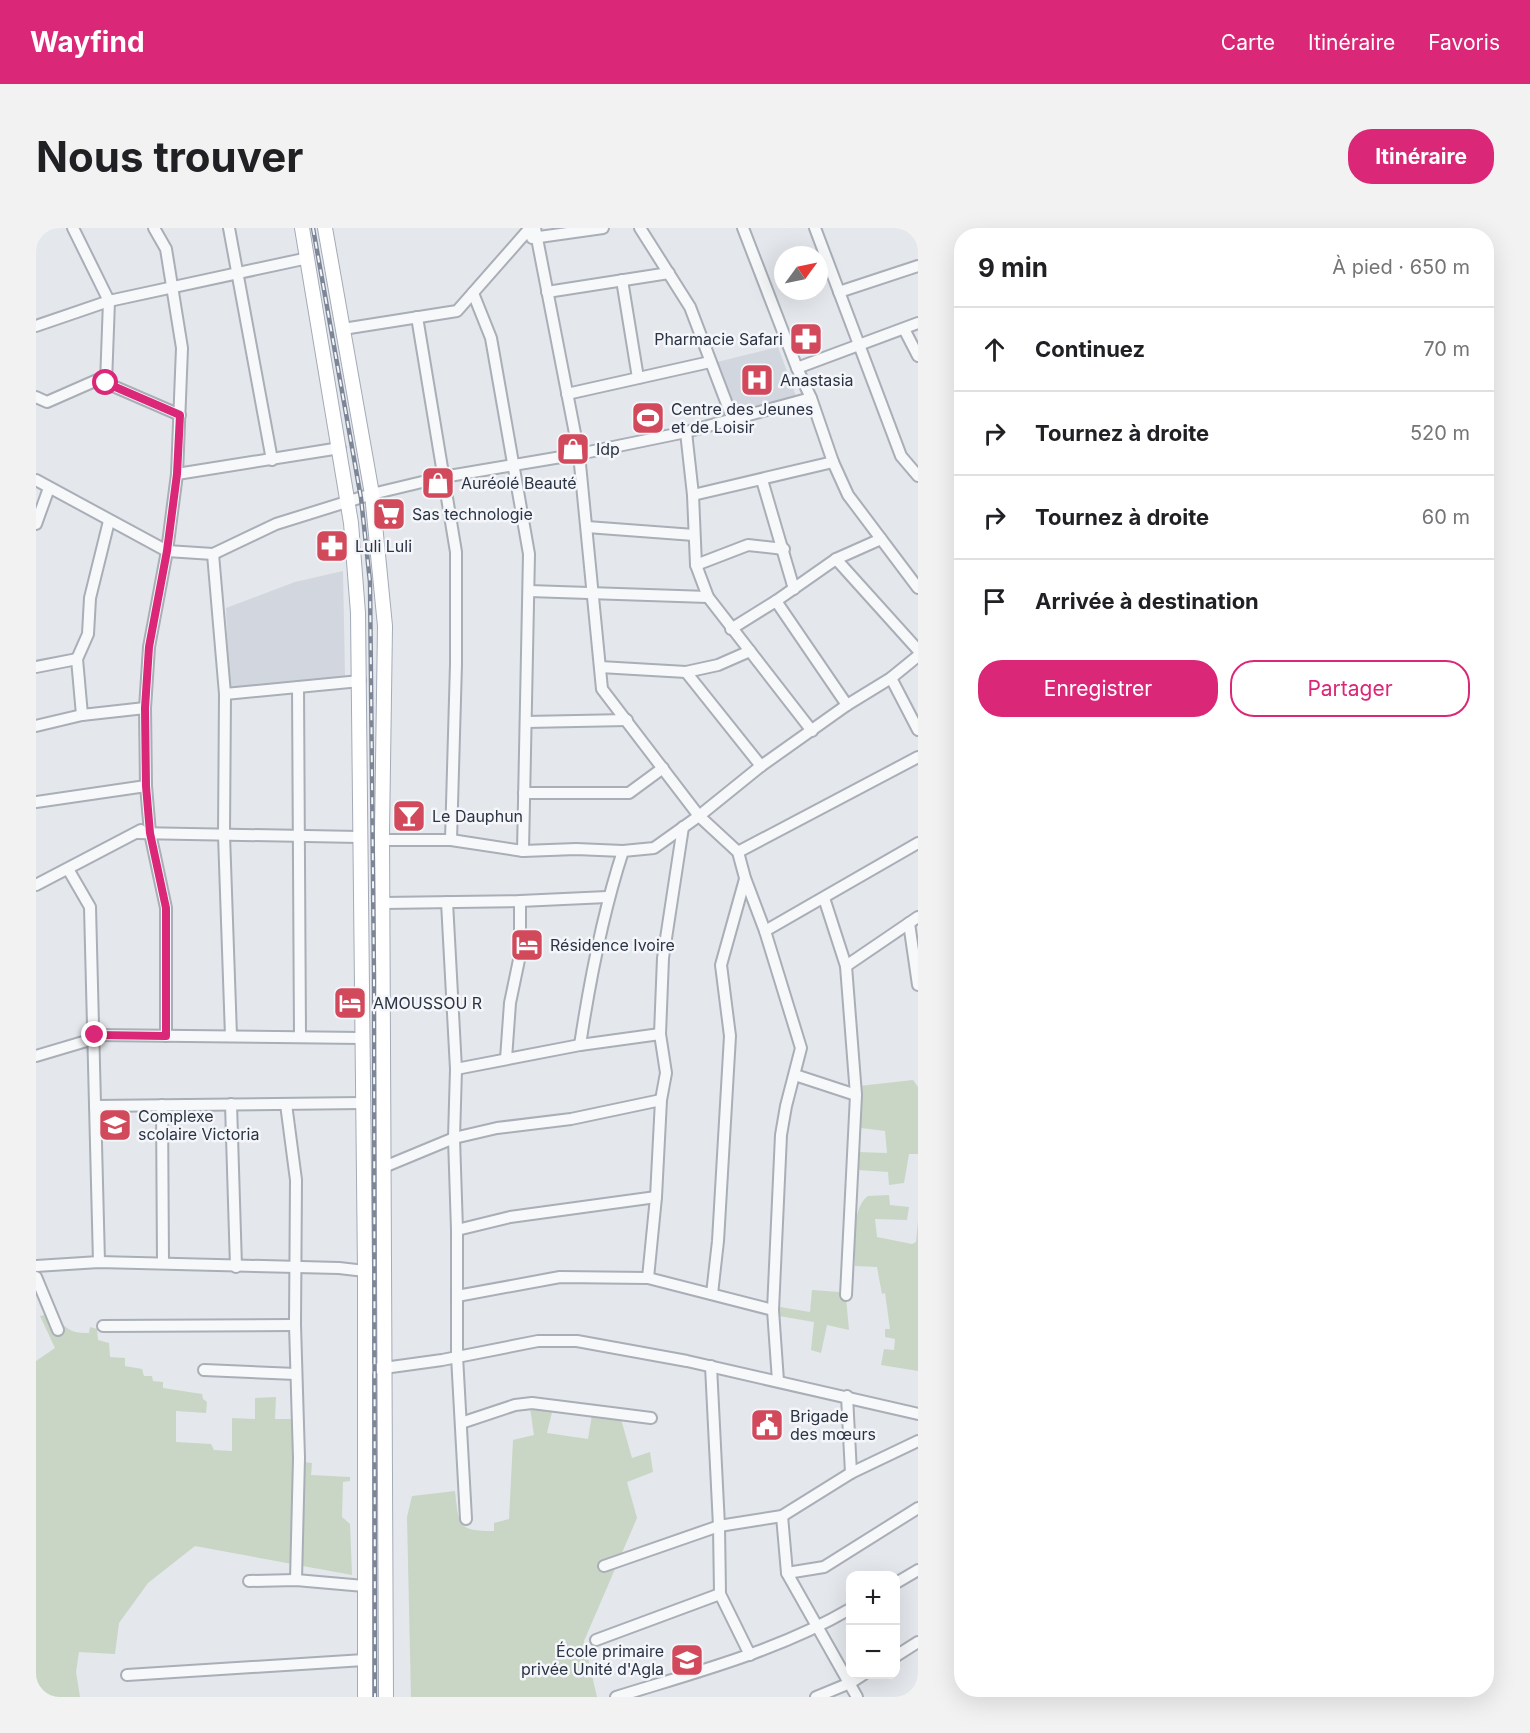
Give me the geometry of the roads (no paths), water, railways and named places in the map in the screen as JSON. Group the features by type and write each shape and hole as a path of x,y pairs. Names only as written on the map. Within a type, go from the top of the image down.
{"main road":[{"path":"302,228 340,448 355,564 360,681 365,1264 365,1697"},
{"path":"325,228 372,494 386,626 382,840 386,1697"},
{"path":"342,466 366,462"},
{"path":"361,979 383,978"},
{"path":"365,1264 384,1257"},
{"path":"364,1493 385,1493"}],"street":[{"path":"73,228 109,301 104,380"},
{"path":"154,228 166,249 182,348 177,474 167,551 149,647 145,708 146,786 150,830 166,908 166,1036"},
{"path":"229,228 272,460"},
{"path":"343,329 457,311 520,240 534,231 603,228"},
{"path":"640,228 690,307 733,420"},
{"path":"743,228 797,368 811,398 833,462 848,495 918,588"},
{"path":"818,229 839,292 902,456 918,476"},
{"path":"534,231 579,454 602,689 699,816 738,852 801,1048 786,1106 782,1135 773,1310 777,1381"},
{"path":"38,321 109,301 308,258"},
{"path":"839,292 918,266"},
{"path":"547,292 669,273"},
{"path":"622,280 638,378"},
{"path":"473,293 491,338 529,554 523,851"},
{"path":"417,317 456,552 456,664 451,840"},
{"path":"797,368 918,323"},
{"path":"904,329 918,356"},
{"path":"567,394 710,362"},
{"path":"38,402 46,402 104,380 180,415"},
{"path":"36,480 167,551 213,554 276,524 372,494 443,477 579,454 686,432 811,398"},
{"path":"686,432 693,495 696,565 708,597 812,731"},
{"path":"177,474 340,448"},
{"path":"693,495 833,462"},
{"path":"762,480 794,589"},
{"path":"36,524 49,488"},
{"path":"82,715 77,659 88,634 90,598 109,521"},
{"path":"587,527 694,535"},
{"path":"731,629 776,602 836,559 881,539"},
{"path":"696,565 748,545 784,549"},
{"path":"213,554 225,694 224,834 231,1036"},
{"path":"836,559 918,650"},
{"path":"529,591 708,597"},
{"path":"776,602 847,705"},
{"path":"600,667 686,672 718,665 750,651"},
{"path":"382,840 451,840 523,851 576,849 623,851 654,848 699,816 761,766 847,705 891,678 918,656"},
{"path":"36,667 77,659"},
{"path":"686,672 761,766"},
{"path":"891,678 918,730"},
{"path":"225,694 360,681"},
{"path":"298,687 300,1037"},
{"path":"36,726 82,715 145,708"},
{"path":"526,722 627,720"},
{"path":"738,852 918,757"},
{"path":"524,793 629,793 663,768"},
{"path":"36,802 146,786"},
{"path":"648,1278 656,1197 661,1100 666,1073 660,1034 663,958 683,827"},
{"path":"36,885 136,833 150,830 360,837"},
{"path":"765,931 918,843"},
{"path":"580,1045 607,897 623,851"},
{"path":"68,869 90,907 98,1037 95,1106 99,1262"},
{"path":"712,1294 718,1241 730,1036 721,965 745,878"},
{"path":"383,903 607,897"},
{"path":"824,898 846,966 856,1095 846,1295"},
{"path":"506,1059 510,1003 520,955 520,901"},
{"path":"447,902 456,1069 454,1138 457,1356 466,1519"},
{"path":"846,966 914,920"},
{"path":"914,920 918,985"},
{"path":"456,1069 580,1045 660,1034"},
{"path":"36,1056 98,1037 362,1038"},
{"path":"795,1074 856,1095"},
{"path":"384,1167 454,1138 497,1128 571,1119 661,1100"},
{"path":"95,1106 363,1103"},
{"path":"231,1104 236,1267"},
{"path":"286,1104 296,1180 295,1325 300,1458 296,1580"},
{"path":"162,1105 163,1263"},
{"path":"457,1230 510,1217 656,1197"},
{"path":"36,1266 99,1262 339,1268 365,1264"},
{"path":"457,1296 560,1276 648,1278 773,1310"},
{"path":"36,1277 58,1330"},
{"path":"103,1326 295,1325"},
{"path":"364,1369 384,1368 538,1341 577,1341 711,1366 918,1414"},
{"path":"711,1366 720,1594 750,1655"},
{"path":"204,1370 296,1374"},
{"path":"847,1396 851,1473"},
{"path":"461,1423 515,1405 532,1403 651,1418"},
{"path":"604,1566 719,1526 782,1516 851,1473 918,1441"},
{"path":"787,1573 824,1567 918,1508"},
{"path":"782,1516 787,1573 857,1697"},
{"path":"900,1581 918,1570"},
{"path":"249,1581 296,1580 364,1586"},
{"path":"596,1640 720,1594"},
{"path":"616,1697 750,1655 817,1628 846,1611"},
{"path":"900,1653 918,1642"},
{"path":"127,1675 364,1660"},
{"path":"816,1697 856,1679"}],"railway":[{"path":"313,228 361,498 370,582 374,977 375,1697"}],"place":[{"name":"Pharmacie Safari","path":"806,339"},
{"name":"Anastasia","path":"757,380"},
{"name":"Centre des Jeunes et de Loisir","path":"648,418"},
{"name":"Idp","path":"573,449"},
{"name":"Auréolé Beauté","path":"438,483"},
{"name":"Sas technologie","path":"389,514"},
{"name":"Luli Luli","path":"332,546"},
{"name":"Le Dauphun","path":"409,816"},
{"name":"Résidence Ivoire","path":"527,945"},
{"name":"AMOUSSOU R","path":"350,1003"},
{"name":"Complexe scolaire Victoria","path":"115,1125"},
{"name":"Brigade des mœurs","path":"767,1425"},
{"name":"École primaire privée Unité d'Agla","path":"687,1660"}]}
